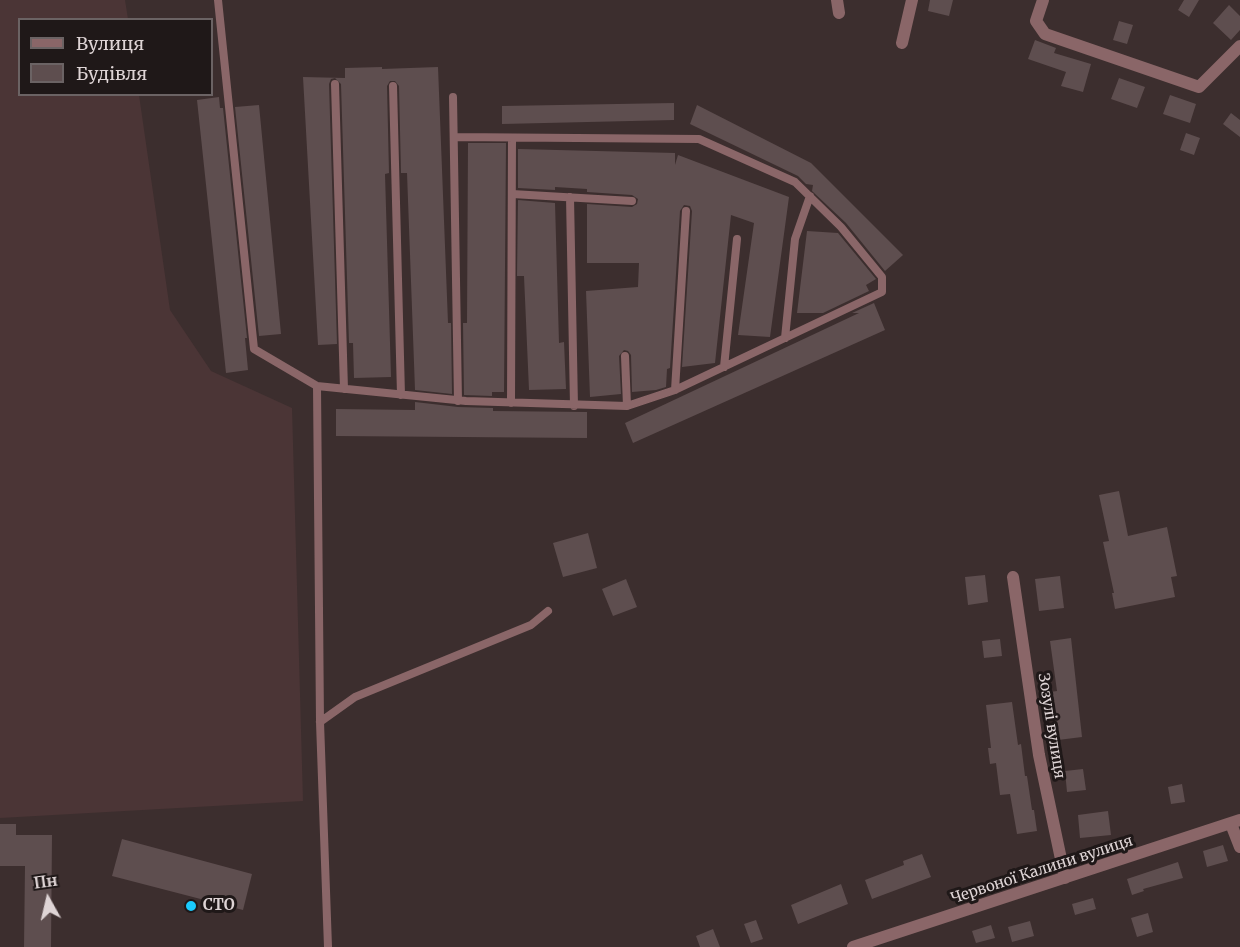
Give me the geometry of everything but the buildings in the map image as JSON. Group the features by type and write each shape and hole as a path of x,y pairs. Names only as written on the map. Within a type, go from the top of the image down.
{"street":[{"path":"837,0 839,13"},
{"path":"902,43 912,0"},
{"path":"1042,0 1036,21 1045,34 1199,87 1240,46"},
{"name":"Зозулі вулиця","path":"1013,577 1039,754 1065,878"},
{"path":"1235,822 1240,847"},
{"name":"Червоної Калини вулиця","path":"853,947 1235,822"}],"lane":[{"path":"218,0 254,349 317,386 458,401 627,406 675,390 882,292 882,277 841,227 795,182 699,139 454,137"},
{"path":"335,84 344,389"},
{"path":"393,86 401,395"},
{"path":"453,97 458,401"},
{"path":"511,403 512,138"},
{"path":"512,194 632,201"},
{"path":"785,338 795,239 810,196"},
{"path":"570,197 574,406"},
{"path":"675,390 686,211"},
{"path":"724,367 737,239"},
{"path":"625,356 627,406"},
{"path":"317,386 320,722 328,947"},
{"path":"320,722 355,697 531,625 548,611"}],"shaded area":[{"path":"0,0 125,0 128,18 18,18 18,96 139,96 170,310 211,371 292,408 303,801 0,818"}],"place":[{"name":"СТО","path":"191,906"}]}
